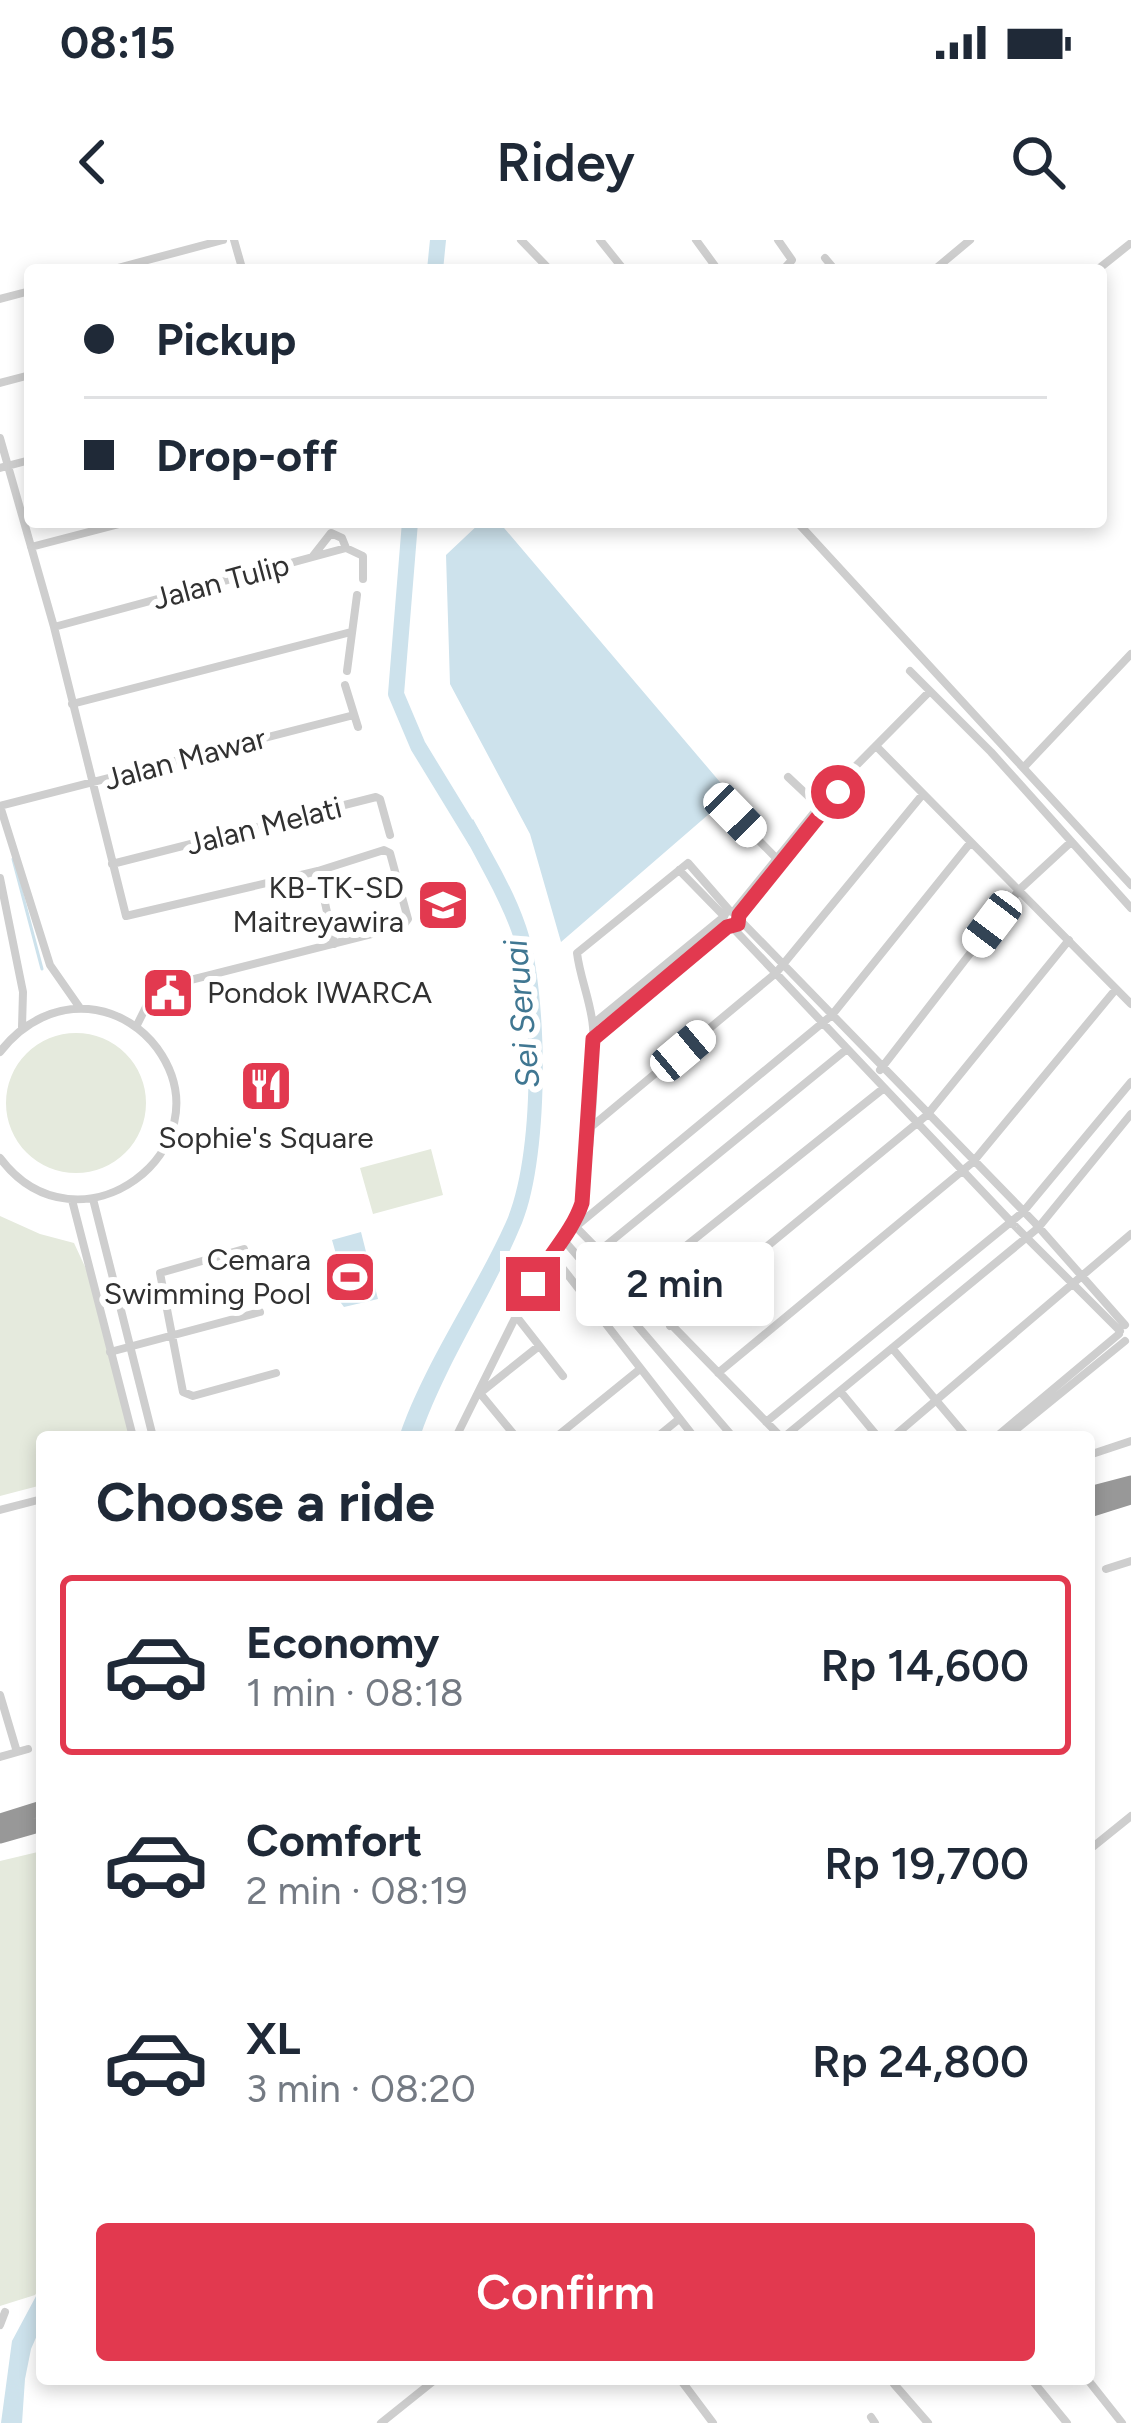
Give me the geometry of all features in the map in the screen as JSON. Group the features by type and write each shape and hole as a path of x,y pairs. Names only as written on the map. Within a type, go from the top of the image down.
{"highway":[{"path":"1095,1492 1131,1483"},
{"path":"1095,1508 1131,1497"},
{"path":"0,1821 36,1810"},
{"path":"0,1836 36,1826"}],"street":[{"path":"133,264 223,240"},
{"path":"521,240 544,264"},
{"path":"600,240 618,264"},
{"path":"941,264 970,240"},
{"path":"1104,264 1131,242"},
{"path":"825,258 830,264"},
{"path":"0,438 4,467 24,526"},
{"path":"25,528 128,917 386,850 408,919 404,926 155,989 136,1027"},
{"path":"31,547 104,528"},
{"path":"803,528 1131,885"},
{"path":"312,557 331,533 363,556 363,579"},
{"name":"Jalan Tulip","path":"54,627 346,548"},
{"path":"347,671 357,595"},
{"path":"72,704 351,632"},
{"path":"1025,766 1131,654"},
{"path":"910,671 991,752 1131,908"},
{"path":"345,685 358,728"},
{"path":"593,1039 731,918 848,776 930,691"},
{"name":"Jalan Mawar","path":"0,805 354,715"},
{"path":"876,746 1131,1004"},
{"path":"788,777 821,808"},
{"path":"590,1128 779,970 923,794"},
{"name":"Jalan Melati","path":"112,864 376,797 391,835"},
{"path":"0,805 50,965 80,1009"},
{"path":"735,815 779,861"},
{"path":"459,1431 550,1252 562,1238 832,1015 971,842"},
{"path":"874,1077 1020,889 1071,842"},
{"path":"574,1226 582,1203 590,1128 593,1039 577,953 689,863 847,1049 1019,1230 1127,1333"},
{"path":"318,871 334,944"},
{"path":"0,878 23,992 22,1028"},
{"path":"593,1024 731,918"},
{"path":"670,1325 927,1115 1069,940"},
{"path":"779,970 832,1015 1031,1220 1127,1333"},
{"path":"718,1373 973,1162 1116,989"},
{"path":"0,1052 22,1028 59,1011 110,1013 152,1042 167,1066 174,1092 174,1120 165,1146 148,1170 123,1189 72,1200 32,1187 0,1158"},
{"path":"598,1252 847,1049"},
{"path":"790,1431 892,1348 1031,1220 1131,1082"},
{"path":"632,1288 884,1088"},
{"path":"766,1422 1031,1220 1131,1114"},
{"path":"93,1199 151,1431"},
{"path":"72,1200 131,1431"},
{"path":"574,1226 776,1431"},
{"path":"900,1431 1131,1234"},
{"path":"562,1238 728,1431"},
{"path":"244,1249 160,1273 183,1392 188,1396 276,1373"},
{"path":"550,1252 689,1431"},
{"path":"110,1352 260,1312"},
{"path":"516,1316 563,1376"},
{"path":"1004,1431 1127,1333"},
{"path":"1014,1431 1127,1333"},
{"path":"479,1392 539,1346"},
{"path":"892,1348 962,1431"},
{"path":"563,1431 640,1369"},
{"path":"840,1391 873,1431"},
{"path":"479,1392 511,1431"},
{"path":"665,1431 680,1419"},
{"path":"1095,1453 1131,1441"},
{"path":"0,1510 36,1500"},
{"path":"1106,1569 1131,1561"},
{"path":"0,1695 17,1752"},
{"path":"0,1757 28,1749"},
{"path":"1095,1845 1131,1816"},
{"path":"0,2325 5,2312"},
{"path":"382,2423 429,2385"},
{"path":"684,2385 713,2423"},
{"path":"895,2385 928,2423"},
{"path":"1036,2385 1067,2423"},
{"path":"1092,2385 1122,2423"}],"shaded area":[{"path":"76,1033 103,1039 125,1054 140,1076 146,1103 140,1130 125,1152 103,1167 76,1173 49,1167 27,1152 12,1130 6,1103 12,1076 27,1054 49,1039"},
{"path":"431,1149 443,1195 373,1214 360,1168"},
{"path":"0,1216 74,1243 87,1271 128,1431 36,1431 36,1487 0,1496"},
{"path":"36,1852 36,2294 0,2306 0,1861"}],"water":[{"path":"475,528 504,528 731,795 561,942 530,834 450,684 446,555"},
{"path":"473,819 515,898 534,955 543,1075 537,1158 522,1223 423,1431 402,1431 506,1222 526,1128 527,1018 519,957 502,908 462,831"},
{"path":"361,1232 378,1299 344,1307 335,1295 340,1268 332,1240"},
{"path":"36,2296 36,2338 25,2379 22,2423 1,2423 12,2341"}],"waterway":[{"name":"Sei Seruai","path":"436,264 438,240"},
{"name":"Sei Seruai","path":"410,528 396,694 418,746 476,841"},
{"path":"13,859 42,969"}],"place":[{"name":"KB-TK-SD Maitreyawira","path":"443,905"},
{"name":"Pondok IWARCA","path":"168,993"},
{"name":"Sophie's Square","path":"266,1086"},
{"name":"Cemara Swimming Pool","path":"350,1277"}],"route":[{"path":"533,1284 550,1252 574,1226 582,1203 593,1039 727,927 738,924 739,915 838,792"}]}
